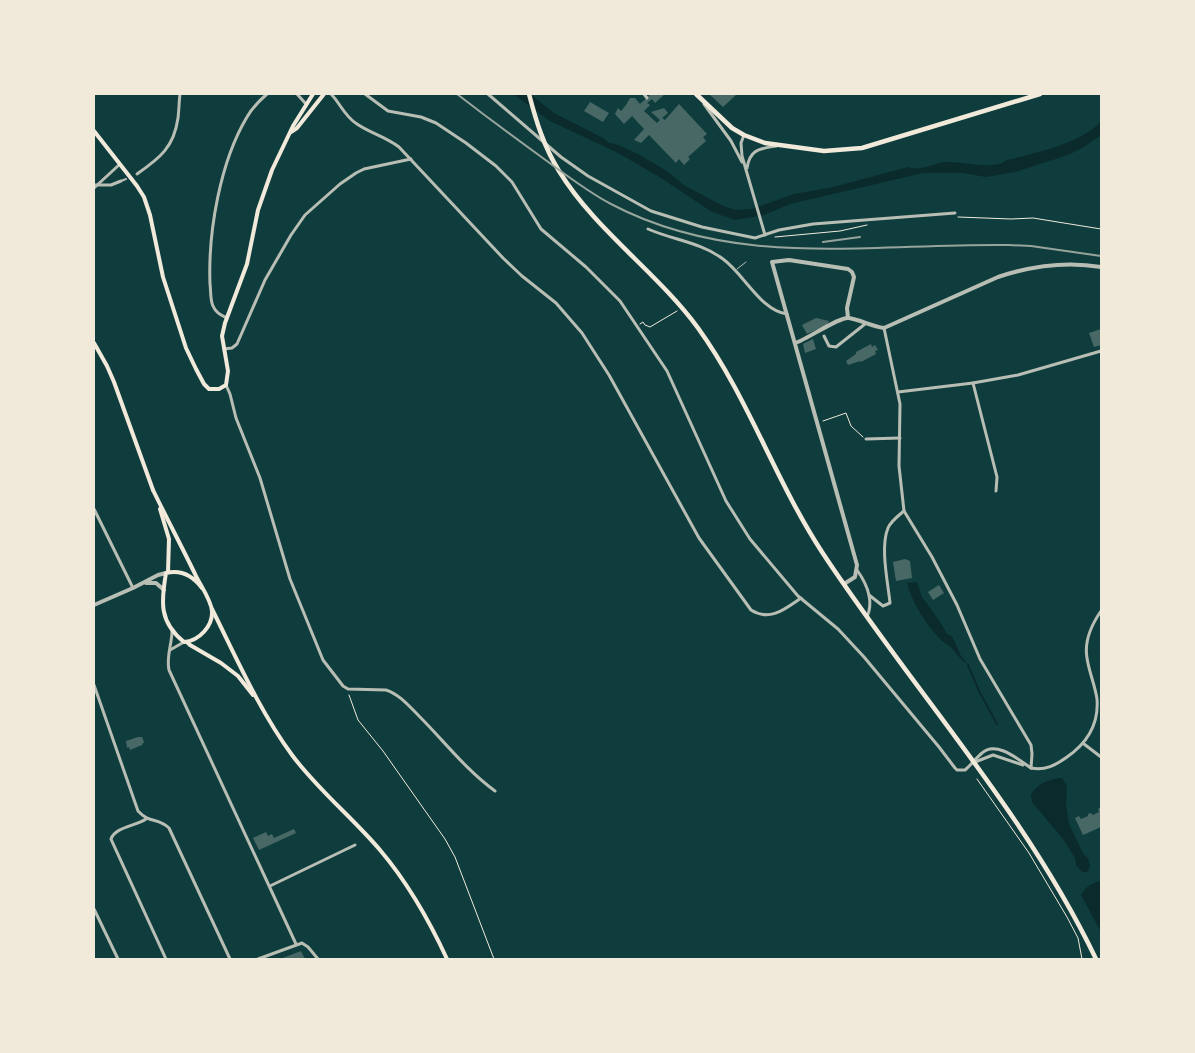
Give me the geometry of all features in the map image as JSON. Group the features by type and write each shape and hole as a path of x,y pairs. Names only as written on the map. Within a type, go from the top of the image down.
{"main road":[{"path":"94,131 137,186 150,215 163,277 186,348 204,384 210,389 219,389 226,385 228,370 222,336 227,318 242,282 258,210 272,170 313,94"},
{"path":"291,132 297,128 324,94"},
{"path":"528,94 536,122 551,157 567,184 587,209 678,303 711,347 733,384 799,513 820,548 867,617 1027,837 1060,888 1096,959"},
{"path":"696,94 732,128 744,136 777,145 824,151 862,148 1040,94"},
{"path":"94,343 114,382 169,539 167,573 162,606 165,618 172,630 186,642 221,663 238,676 258,702"},
{"path":"153,490 258,702 274,729 313,781 378,848 398,872 434,931 447,959"},
{"path":"167,573 190,575 202,588"},
{"path":"186,642 207,629 212,618 212,609"}],"street":[{"path":"137,174 160,158 167,149 176,127 180,94"},
{"path":"227,318 217,313 211,299 210,272 216,210 235,142 246,117 267,94"},
{"path":"297,94 306,104"},
{"path":"331,94 356,124 391,141 412,159 503,258 556,303 582,333 609,375 699,538 751,610 767,616 776,614 801,598"},
{"path":"365,94 388,111 421,117 436,123 496,166 512,182 541,229 586,267 620,301 667,371 720,488 750,539 801,598 838,629 864,657 939,747 954,768 965,770 982,752 996,749 1011,755 1031,768"},
{"path":"488,94 570,164 595,180 664,217 711,230 748,237 813,224 955,215"},
{"path":"644,94 647,98"},
{"path":"701,100 737,152 746,170"},
{"path":"744,136 741,143 746,170 765,235"},
{"path":"746,170 748,159 754,152 761,148 777,145"},
{"path":"224,349 232,348 236,344 265,280 304,216 340,184 356,173 364,169 412,159"},
{"path":"94,186 120,164"},
{"path":"94,186 111,185 126,179"},
{"path":"648,229 703,247 725,260 773,310 787,314"},
{"path":"844,584 855,576 857,565 772,262 788,260 848,269 854,277 847,308 848,318"},
{"path":"795,343 821,331 835,321 848,318 884,328 1014,271 1068,264 1101,267"},
{"path":"824,336 829,346 836,347 865,324"},
{"path":"884,328 900,404 899,466 904,511 932,556 957,604 980,660 1030,745 1032,754 1031,768"},
{"path":"898,392 973,383 1018,375 1101,351"},
{"path":"973,383 997,477 996,491"},
{"path":"226,385 236,418 260,478 290,579 323,660 348,689 378,689 391,692 402,699 436,732 476,776 495,790"},
{"path":"866,439 900,438"},
{"path":"94,509 133,588"},
{"path":"869,595 883,606 890,603 885,558 886,539 888,528 894,519 904,511"},
{"path":"857,570 864,580 869,595 871,608 867,617"},
{"path":"94,605 158,575 167,573"},
{"path":"144,583 156,583 164,590"},
{"path":"974,762 993,755 1031,768 1041,769 1051,767 1084,744 1092,731 1096,715 1097,698 1086,657 1087,644 1090,631 1101,611"},
{"path":"172,630 167,660 168,670 296,944"},
{"path":"170,651 186,642"},
{"path":"94,685 138,811 146,819"},
{"path":"1084,744 1101,757"},
{"path":"166,959 111,839 116,831 146,819 159,821 169,828 230,959"},
{"path":"270,886 355,845"},
{"path":"94,909 118,959"},
{"path":"258,959 302,943 318,959"}],"lane":[{"path":"735,270 746,262"}],"path":[{"path":"955,215 1011,219 1033,218 1101,229"},
{"path":"783,237 840,231 868,225"},
{"path":"643,322 645,325 650,326 678,311"},
{"path":"817,423 846,413 852,426 866,439"},
{"path":"348,689 350,701 358,720 408,785 455,857 494,959"},
{"path":"977,779 1029,853 1078,938 1082,959"}],"water":[{"path":"513,94 530,94 554,113 605,139 609,143 636,153 659,166 682,184 723,206 736,210 752,209 794,194 833,187 908,167 922,168 946,162 994,165 1057,147 1081,137 1101,122 1101,135 1068,155 1015,172 986,177 963,173 923,173 790,204 764,215 735,220 712,212 661,178 618,153 550,121"},
{"path":"917,582 922,597 947,634 952,636 961,656 968,665 940,639 920,612 912,598 907,583"},
{"path":"1062,778 1067,786 1066,804 1069,824 1083,853 1088,859 1090,865 1088,872 1082,872 1076,865 1075,858 1063,839 1032,802 1031,795 1039,785"},
{"path":"1101,881 1101,932 1081,895 1090,885"}],"building":[{"path":"651,94 665,94 655,103 652,99 647,103 650,105 644,111 657,123 660,120 651,112 664,108 668,113 662,118 665,120 679,104 707,134 703,137 706,141 688,157 690,159 684,165 679,159 676,163 649,135 641,143 634,140 644,129 632,116 624,124 615,114 618,108 621,111 630,98 635,98 640,104"},
{"path":"709,94 737,94 723,107"},
{"path":"590,102 609,113 603,122 584,111"},
{"path":"816,318 829,321 826,326 807,334 802,325"},
{"path":"1101,329 1101,345 1094,347 1089,333"},
{"path":"813,339 816,349 805,353 803,344"},
{"path":"871,344 872,347 875,345 878,350 875,351 876,354 861,362 848,365 846,361 856,352"},
{"path":"905,559 910,561 912,578 896,581 893,562"},
{"path":"939,585 944,593 933,600 928,592"},
{"path":"142,737 144,742 142,745 130,750 129,747 127,748 126,741"},
{"path":"1101,807 1101,827 1083,835 1075,818 1079,816 1081,819 1091,813 1093,815 1099,812 1098,809"},
{"path":"294,829 296,833 259,850 253,838 266,832 268,836 272,834 274,838"},
{"path":"301,951 305,959 280,959"}],"waterway":[{"path":"968,665 979,691 997,724"}],"railway":[{"path":"457,94 565,175 603,200 658,225 707,238 756,245 806,248 856,249 957,245 1031,246 1101,256"},
{"path":"823,242 860,237"}]}
